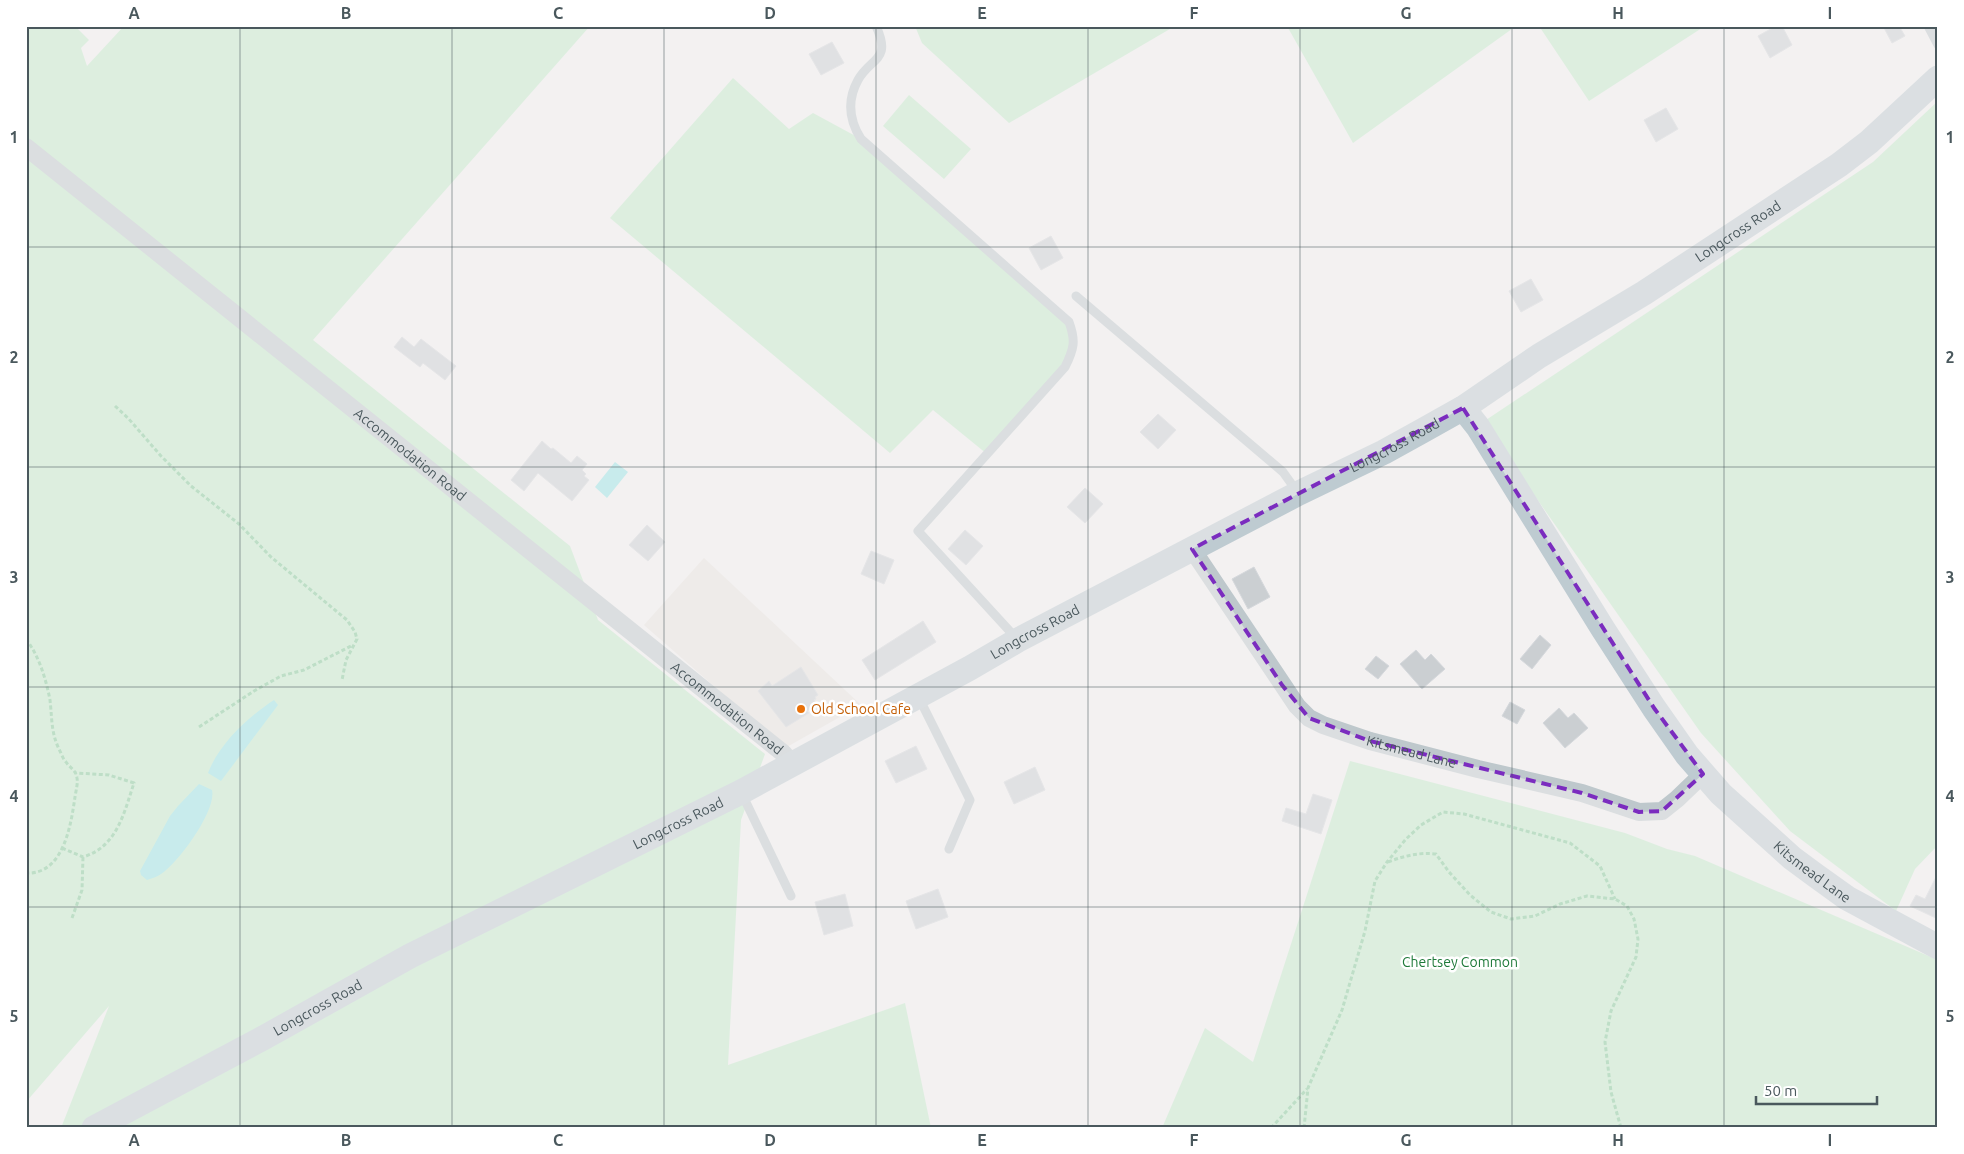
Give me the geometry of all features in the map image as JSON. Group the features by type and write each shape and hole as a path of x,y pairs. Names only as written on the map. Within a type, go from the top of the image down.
{"main road":[{"name":"Longcross Road","path":"94,1128 265,1038 410,956 741,792 1018,640 1298,493 1384,452 1463,408 1539,356 1644,293 1839,166 1869,142 1938,78"},
{"name":"Kitsmead Lane","path":"1463,408 1478,427 1654,708 1687,755 1703,774 1721,794 1768,837 1815,875 1847,898 1938,947"}],"street":[{"name":"Accommodation Road","path":"26,147 783,753 792,764"},
{"name":"Kitsmead Lane","path":"1192,549 1297,706 1309,718 1323,725 1370,741 1582,793 1639,812 1662,811 1684,794 1703,774"}],"lane":[{"path":"876,26 881,38 882,50 878,59 859,78 850,99 853,126 861,139 1069,322 1074,336 1073,350 1065,367 918,531 1018,640"},
{"path":"1928,26 1938,45"},
{"path":"1076,296 1283,472 1298,493"},
{"path":"918,696 970,800 949,849"},
{"path":"741,792 791,896"}],"path":[{"path":"115,406 191,486 239,524 271,557 347,620 357,639 346,660 342,680"},
{"path":"26,639 34,650 40,664 50,698 52,727 58,748 76,774 77,780 74,807 62,848 56,860 44,870 26,873"},
{"path":"199,727 280,676 304,670 354,644"},
{"path":"62,848 83,857 98,851 114,836 134,782 109,775 76,774"},
{"path":"1304,1128 1308,1088 1342,1010 1365,931 1375,881 1387,862 1406,839 1421,825 1443,812 1464,814 1570,843 1600,866 1615,900"},
{"path":"1387,862 1404,856 1423,853 1436,854 1470,895 1491,912 1511,919 1535,916 1560,904 1586,896 1615,900 1627,906 1634,919 1638,939 1636,957 1611,1011 1605,1042 1611,1092 1621,1128"},
{"path":"72,918 82,890 83,857"},
{"path":"1271,1128 1308,1088"}],"highlighted area":[{"path":"1463,408 1654,708 1703,774 1662,811 1639,812 1582,793 1370,741 1309,718 1282,685 1192,549"}],"shaded area":[{"path":"704,558 861,705 785,748 644,625"}],"green space":[{"path":"26,26 75,26 89,40 81,48 87,66 124,26 590,26 313,340 570,546 598,620 765,754 741,820 728,1065 905,1003 931,1128 61,1128 109,1006 26,1102"},
{"path":"915,26 1175,26 1009,123 922,43"},
{"path":"1287,26 1516,26 1353,143"},
{"path":"1539,26 1705,26 1589,101"},
{"path":"733,78 789,129 813,113 861,139 1069,322 1073,351 987,454 933,410 890,453 610,218"},
{"path":"909,95 971,149 944,179 883,126"},
{"path":"1938,101 1938,845 1915,869 1896,911 1790,831 1701,733 1483,422 1873,162"},
{"name":"Chertsey Common","path":"1350,761 1625,833 1667,849 1695,856 1938,960 1938,1128 1162,1128 1205,1028 1253,1062"}],"water":[{"path":"615,462 628,472 607,498 595,487"},
{"path":"274,700 278,705 221,781 208,773 219,752 235,732 254,714"},
{"path":"199,784 212,790 209,810 203,822 177,859 159,875 147,880 141,875 140,871 170,816"}],"building":[{"path":"1776,26 1782,26 1792,45 1770,58 1758,36"},
{"path":"1883,26 1899,26 1905,36 1892,43"},
{"path":"832,42 844,63 821,75 809,54"},
{"path":"1666,108 1678,129 1656,142 1644,120"},
{"path":"1051,236 1063,258 1041,270 1029,248"},
{"path":"1531,279 1543,300 1521,312 1509,291"},
{"path":"402,337 414,347 421,339 456,366 445,380 423,363 420,367 394,347"},
{"path":"1158,414 1176,430 1158,449 1140,432"},
{"path":"542,441 571,463 577,456 587,464 582,470 586,474 584,476 589,480 572,501 538,473 524,491 511,480"},
{"path":"1085,488 1103,504 1085,523 1067,507"},
{"path":"647,525 665,542 648,561 629,545"},
{"path":"965,530 983,546 966,565 948,549"},
{"path":"871,551 894,560 884,584 861,574"},
{"path":"1254,567 1270,597 1248,609 1232,579"},
{"path":"923,621 936,642 875,680 862,660"},
{"path":"1540,635 1551,645 1532,669 1520,659"},
{"path":"1416,650 1425,660 1431,654 1445,669 1422,689 1400,664"},
{"path":"1376,656 1389,666 1378,679 1365,669"},
{"path":"801,667 818,695 814,700 817,704 807,711 809,713 786,727 758,691 769,681 772,686"},
{"path":"1510,702 1525,710 1517,724 1502,716"},
{"path":"1559,708 1568,718 1574,713 1588,728 1565,748 1543,723"},
{"path":"916,746 927,769 896,783 885,761"},
{"path":"1035,767 1045,790 1014,804 1004,782"},
{"path":"1313,794 1332,800 1321,834 1282,821 1286,808 1306,814"},
{"path":"1938,873 1938,919 1910,906 1916,895 1925,899"},
{"path":"938,889 948,917 916,929 906,901"},
{"path":"845,894 853,926 824,935 815,902"}],"place":[{"name":"Old School Cafe","path":"801,709"}]}
